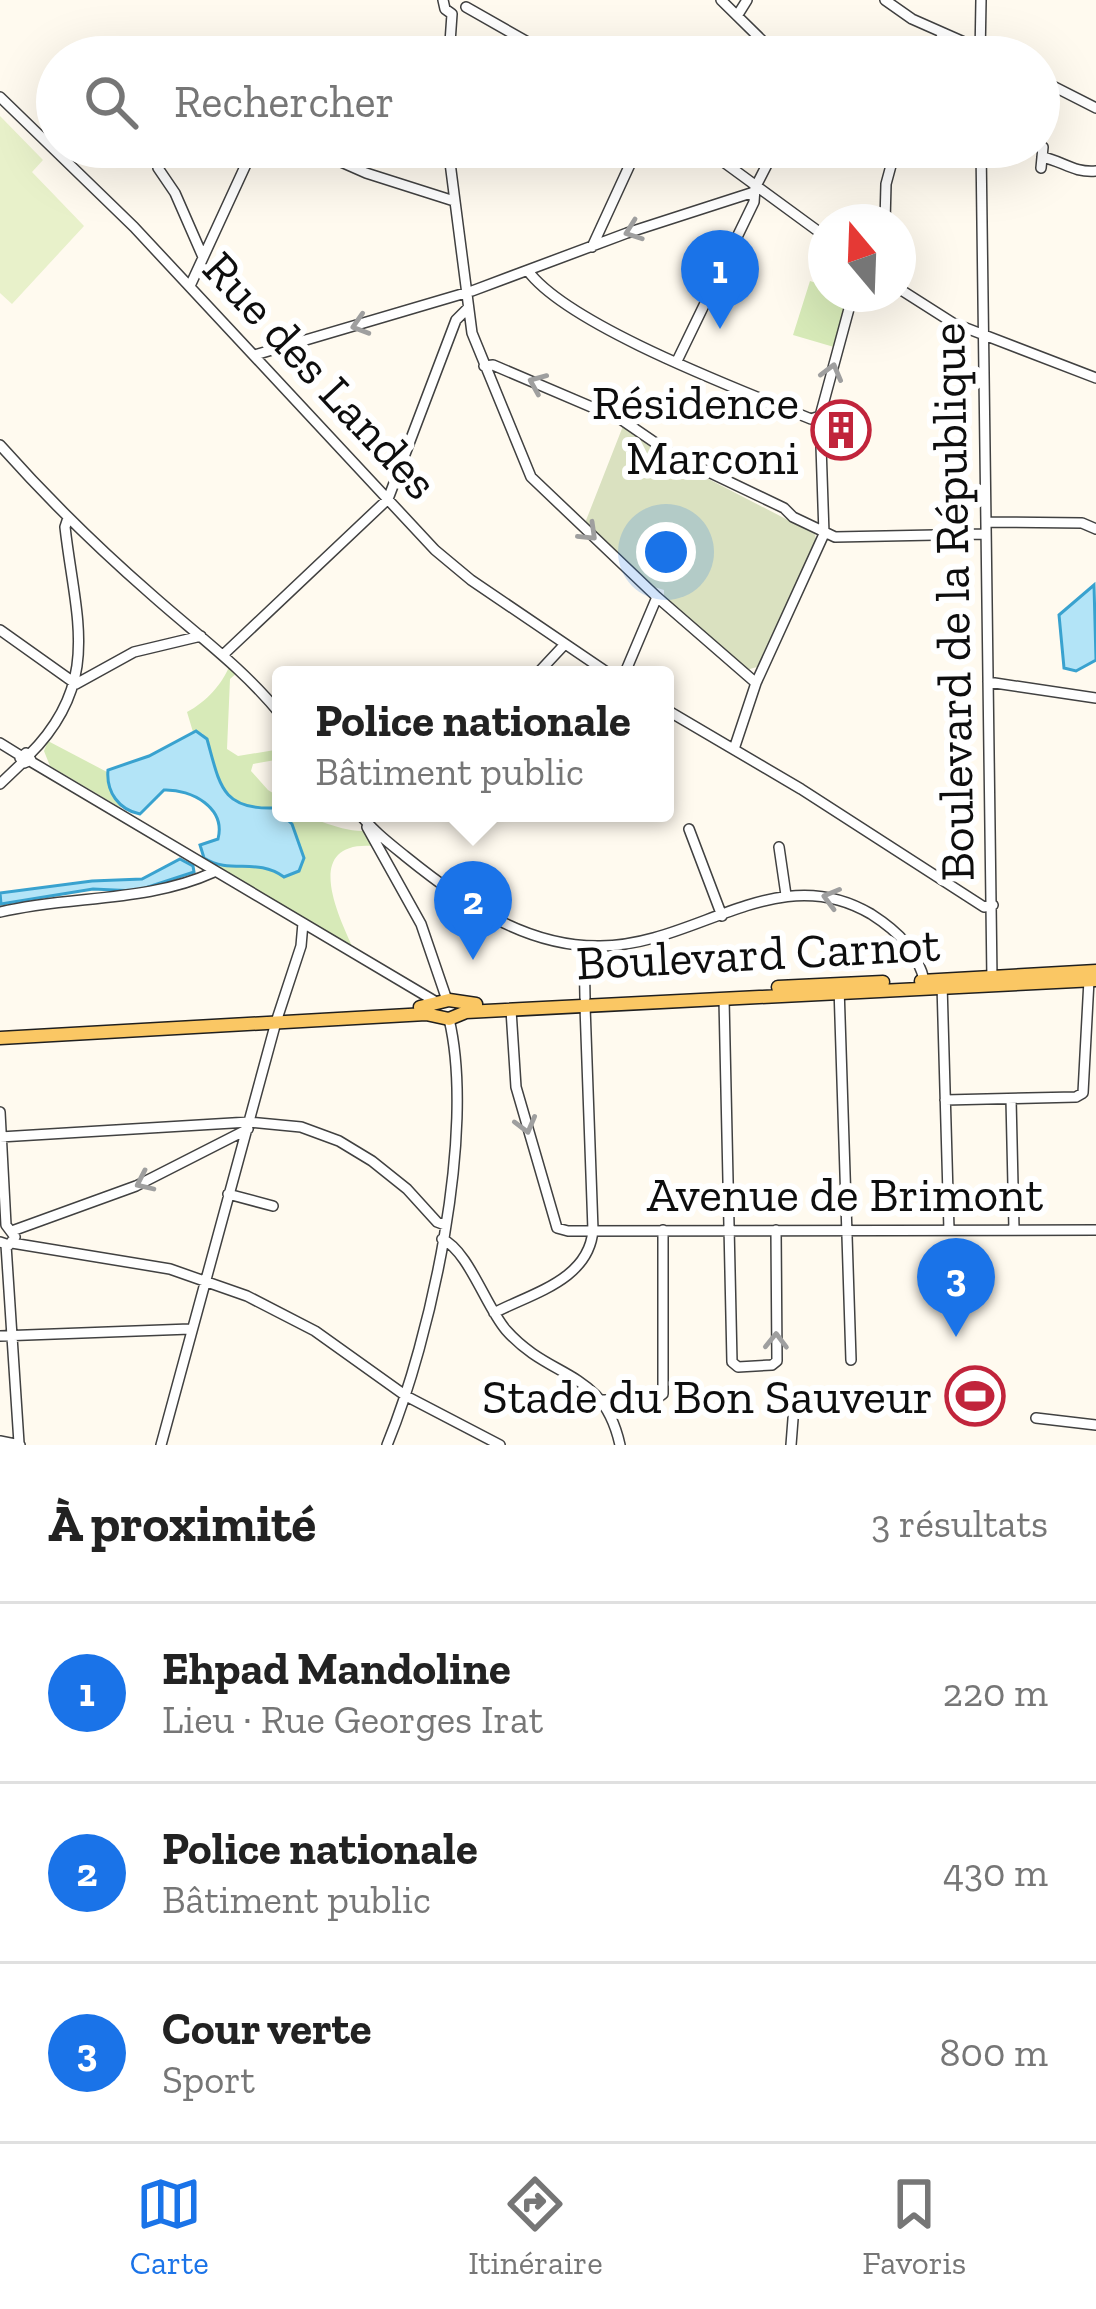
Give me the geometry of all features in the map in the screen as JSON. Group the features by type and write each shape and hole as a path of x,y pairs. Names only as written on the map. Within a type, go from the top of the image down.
{"main road":[{"name":"Boulevard Carnot","path":"0,1035 1092,976"},
{"path":"942,983 970,985 992,980"},
{"name":"Boulevard Carnot","path":"448,1009 493,1011 585,1002"}],"street":[{"path":"429,0 443,2 452,14 450,36"},
{"path":"721,0 757,36"},
{"path":"737,16 747,0"},
{"path":"885,0 949,36"},
{"path":"980,36 981,0"},
{"path":"452,14 466,3 519,36"},
{"path":"1060,90 1096,108"},
{"name":"Rue des Landes","path":"0,98 36,134"},
{"path":"1060,163 1073,171 1096,171"},
{"name":"Rue des Landes","path":"71,168 190,286 452,566 597,666"},
{"path":"158,168 175,193 203,257"},
{"path":"190,286 244,168"},
{"path":"355,168 454,201"},
{"path":"450,168 467,309 484,366 534,481 756,682"},
{"path":"592,247 628,168"},
{"path":"730,168 808,225"},
{"path":"677,361 754,202 765,168"},
{"path":"885,204 890,168"},
{"name":"Boulevard de la République","path":"981,168 992,980"},
{"path":"255,355 528,271 755,188"},
{"path":"528,271 579,312 677,361 811,419 820,416"},
{"path":"916,299 953,323 1096,378"},
{"path":"224,654 388,499 455,322 467,309"},
{"path":"734,749 756,682 824,535 820,416 848,312"},
{"path":"484,366 493,364 622,420 673,454 784,508 824,535 1082,523 1096,529"},
{"path":"0,446 5,459 251,678 272,704"},
{"path":"68,518 79,634 76,685"},
{"path":"628,666 657,597"},
{"path":"0,630 76,685"},
{"path":"0,784 26,759 76,685 134,652 201,636"},
{"path":"544,666 565,644"},
{"path":"988,682 1096,698"},
{"path":"674,716 981,905 993,905"},
{"path":"0,743 448,1009"},
{"path":"366,822 387,849 492,918 544,939 584,946 636,944 807,892 838,898 883,922 910,946 925,984"},
{"path":"689,829 722,916"},
{"path":"779,847 786,895"},
{"path":"387,849 434,952 448,1009 454,1037 455,1126 442,1240 406,1396 387,1444"},
{"path":"0,912 138,895 214,872"},
{"path":"161,1445 277,1018 301,946 303,923"},
{"path":"494,1313 580,1265 590,1249 584,946"},
{"path":"945,1100 1076,1097 1083,1093 1092,976"},
{"path":"942,983 949,1230"},
{"path":"839,987 850,1360"},
{"path":"724,996 732,1362 738,1367 777,1361 776,1230"},
{"path":"511,1010 514,1078 551,1217 557,1228 593,1230"},
{"path":"1010,1099 1014,1229"},
{"path":"0,1112 6,1336 19,1444 0,1441"},
{"path":"4,1237 136,1186 249,1126"},
{"path":"1,1137 301,1127 339,1142 386,1172 445,1225"},
{"path":"228,1194 273,1206"},
{"name":"Avenue de Brimont","path":"593,1230 1096,1230"},
{"path":"442,1240 455,1247 515,1340 603,1400 655,1400 663,1394 663,1230"},
{"path":"4,1237 204,1280 276,1309 316,1331 406,1396 500,1445"},
{"path":"6,1336 190,1329"},
{"path":"603,1400 620,1445"},
{"path":"790,1445 794,1406"},
{"path":"1036,1418 1096,1425"}],"green space":[{"path":"0,116 36,153 32,172 84,226 12,304 0,293"},
{"path":"808,287 808,312 844,312 834,347 793,335"},
{"path":"623,426 668,458 815,534 757,667 746,670 664,596 664,590 654,587 585,523"},
{"path":"230,664 239,671 230,679 227,749 238,756 272,750 272,761 253,764 251,771 272,792 272,810 248,809 228,796 207,742 202,733 193,732 187,712 201,703"},
{"path":"48,741 107,772 121,808 50,766 44,751"},
{"path":"290,822 322,822 363,831 373,846 352,847 338,855 332,866 333,898 352,946 214,864 261,864 274,870 300,843"}],"water":[{"path":"1094,585 1096,660 1076,671 1064,668 1059,615"},
{"path":"196,731 207,739 220,782 233,799 243,805 272,808 272,822 292,824 304,858 299,871 284,877 263,868 204,858 200,845 218,839 217,818 204,802 185,793 164,790 140,814 126,809 109,786 108,770 149,756"},
{"path":"180,859 193,866 194,872 136,891 93,889 1,904 0,893 142,879"}],"place":[{"name":"Ehpad Mandoline","path":"720,329"},
{"name":"Résidence Marconi","path":"841,430"},
{"name":"Police nationale","path":"473,960"},
{"name":"Cour verte","path":"956,1337"},
{"name":"Stade du Bon Sauveur","path":"975,1396"}]}
